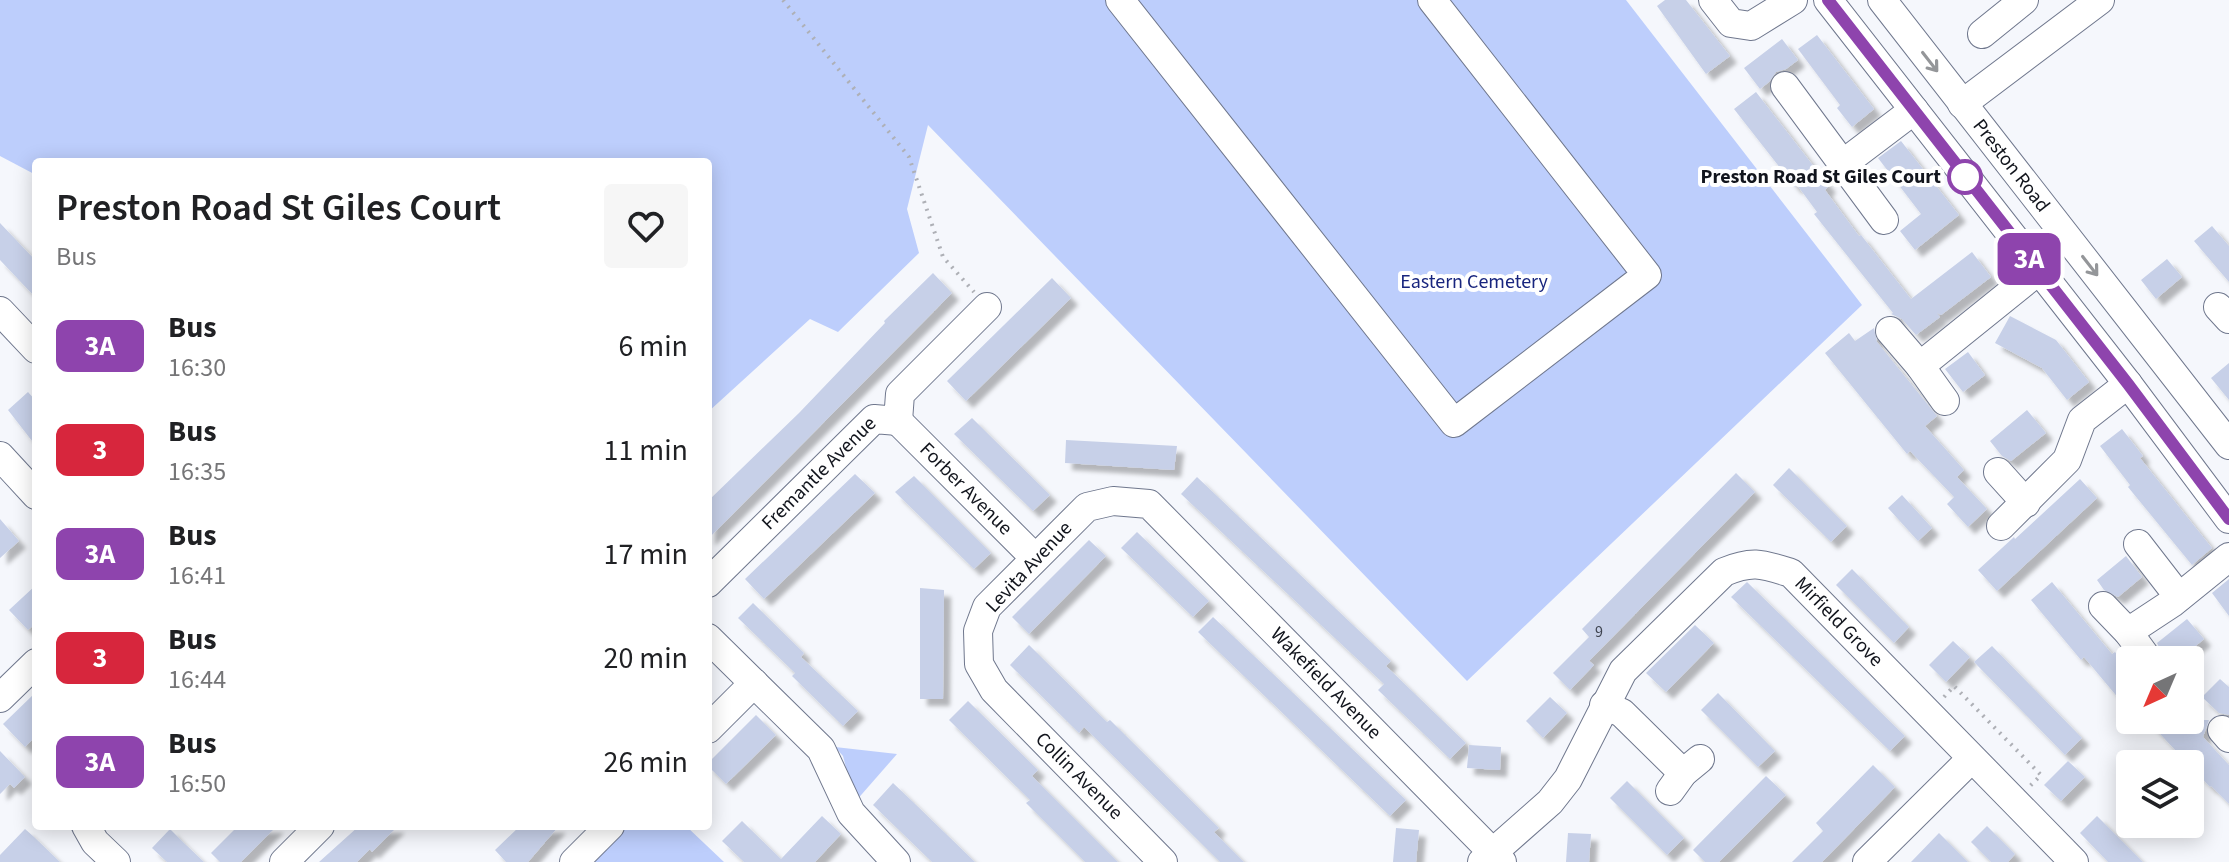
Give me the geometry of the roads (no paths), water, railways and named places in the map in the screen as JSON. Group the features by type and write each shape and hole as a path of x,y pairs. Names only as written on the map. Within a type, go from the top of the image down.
{"street":[{"path":"1120,0 1454,423 1647,275 1432,0"},
{"path":"1713,0 1731,23 1751,26 1793,0"},
{"path":"1828,0 2128,384 2229,519"},
{"name":"Preston Road","path":"1882,0 2225,432"},
{"path":"1962,104 2100,0"},
{"path":"1982,34 2023,1 2049,37"},
{"path":"1785,86 1884,220"},
{"path":"1844,163 1914,110"},
{"path":"1920,366 2038,271"},
{"name":"Fremantle Avenue","path":"712,579 874,419 898,421 900,394 987,307"},
{"path":"0,311 32,345"},
{"path":"1890,331 1945,401"},
{"path":"2001,526 2067,460 2082,420 2128,384"},
{"name":"Forber Avenue","path":"898,421 1034,557"},
{"path":"0,456 32,491"},
{"path":"1998,472 2026,503"},
{"name":"Levita Avenue","path":"994,690 979,664 978,631 987,607 1087,507 1113,501 1149,504"},
{"name":"Wakefield Avenue","path":"1149,504 1492,859"},
{"path":"2138,544 2179,597"},
{"path":"2128,632 2229,557"},
{"name":"Mirfield Grove","path":"1492,859 1550,802 1578,763 1623,671 1724,572 1745,563 1761,563 1791,573 2074,862"},
{"path":"2103,606 2138,646"},
{"path":"712,642 821,749 851,813 896,862"},
{"path":"0,698 32,667"},
{"path":"712,725 754,683"},
{"name":"Collin Avenue","path":"994,690 1163,862"},
{"path":"1604,705 1622,713 1685,774"},
{"path":"1867,862 1971,759"},
{"path":"88,830 95,842 116,862"},
{"path":"284,862 316,830"},
{"path":"574,862 606,830"}],"place":[{"name":"Preston Road St Giles Court","path":"1965,177"}],"park label":[{"name":"Eastern Cemetery","path":"1474,282"}]}
